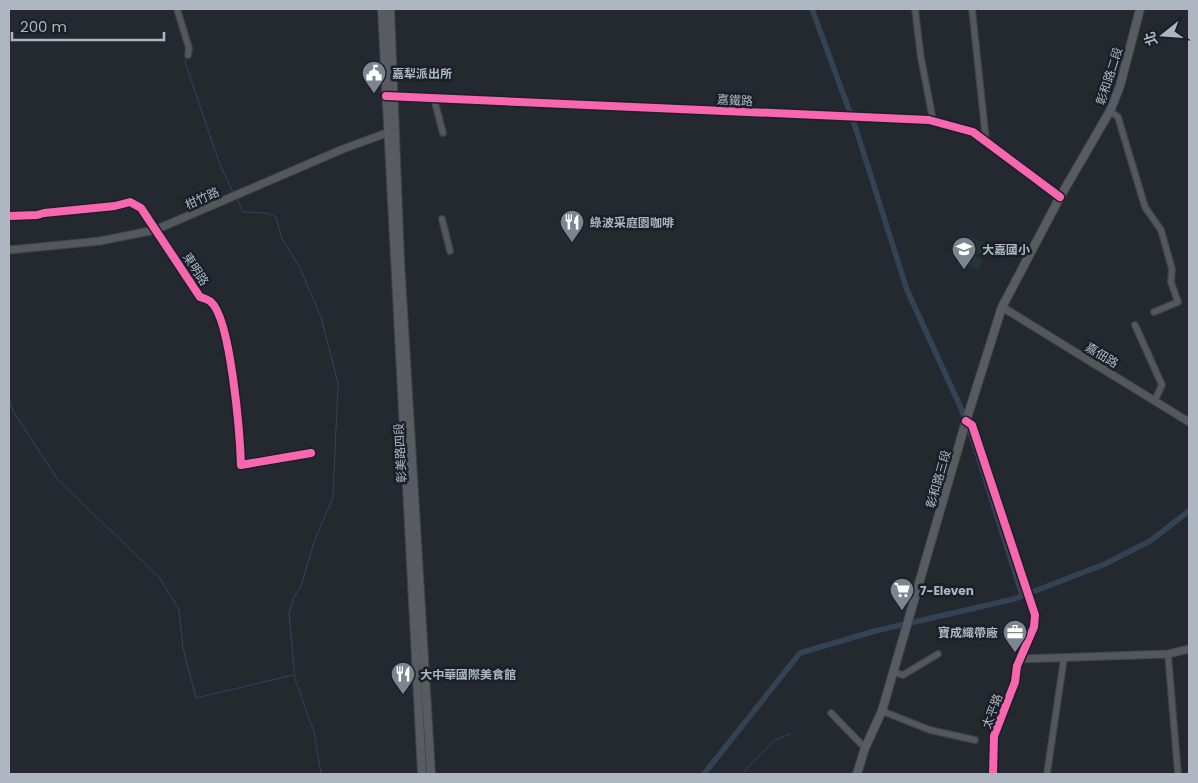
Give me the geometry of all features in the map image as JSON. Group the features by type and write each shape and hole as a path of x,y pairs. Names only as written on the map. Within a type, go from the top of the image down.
{"main road":[{"path":"382,9 390,96"},
{"path":"390,9 391,131"},
{"name":"彰和路二段","path":"1060,197 1110,111 1120,86 1140,9"},
{"name":"彰美路四段","path":"391,131 431,774"},
{"name":"彰美路四段","path":"391,131 422,774"},
{"name":"彰和路三段","path":"857,774 865,748 882,711 965,425 1002,307 1060,197"}],"street":[{"path":"177,9 189,48 188,55"},
{"path":"915,9 921,58 933,120"},
{"path":"972,9 986,140"},
{"name":"嘉鐵路","path":"390,96 933,120 973,132 1060,197"},
{"path":"434,99 443,133"},
{"path":"1110,111 1118,117 1145,207 1161,230 1172,269 1171,282 1178,302 1154,312"},
{"name":"柑竹路","path":"9,250 100,241 155,230 391,131"},
{"name":"東明路","path":"9,216 37,216 44,213 115,206 130,202 146,213 155,230 200,297 212,302 216,312 228,348 237,405 241,465 311,454"},
{"path":"442,219 450,251"},
{"name":"嘉佃路","path":"1002,307 1189,422"},
{"path":"1136,325 1162,385 1155,400"},
{"path":"965,425 972,425 1035,616 1034,627 1022,659 1168,654 1189,649"},
{"path":"893,672 903,675 938,654"},
{"path":"1168,654 1178,774"},
{"path":"1047,774 1064,658"},
{"name":"太平路","path":"993,774 994,736 1015,682 1017,666 1022,659"},
{"path":"882,711 930,730 975,740"},
{"path":"831,713 865,748"}],"shaded area":[{"path":"971,237 990,245 985,256 966,247"},
{"path":"965,252 984,260 979,270 960,262"}],"waterway":[{"path":"812,9 856,129 907,290 960,406 972,437 1022,595"},
{"path":"187,58 185,62 220,165 234,194"},
{"path":"236,197 243,212 267,213 276,217 282,239 299,266 321,317 338,383 333,497 314,542 301,586 294,597 289,613 295,679 314,732 321,774"},
{"path":"133,200 137,199 144,207"},
{"path":"44,216 55,215"},
{"path":"9,398 13,411 58,480 159,577 179,609 183,648 196,698 293,675"},
{"path":"235,446 236,425"},
{"path":"704,774 800,653 875,631 1014,599 1105,564 1150,541 1189,511"},
{"path":"742,774 773,741 790,734"}],"cycle path":[{"path":"386,96 929,120 973,132 1060,197"},
{"path":"9,216 37,215 115,206 130,202 141,208 200,297 211,302 218,313 224,331 233,379 241,465 311,453"},
{"path":"966,421 972,425 1035,615 1034,627 1017,666 1015,682 994,736 993,774"}],"place":[{"name":"嘉犁派出所","path":"374,94"},
{"name":"綠波采庭園咖啡","path":"572,243"},
{"name":"大嘉國小","path":"964,270"},
{"name":"7-Eleven","path":"902,611"},
{"name":"寶成織帶廠","path":"1015,653"},
{"name":"大中華國際美食館","path":"403,695"}]}
